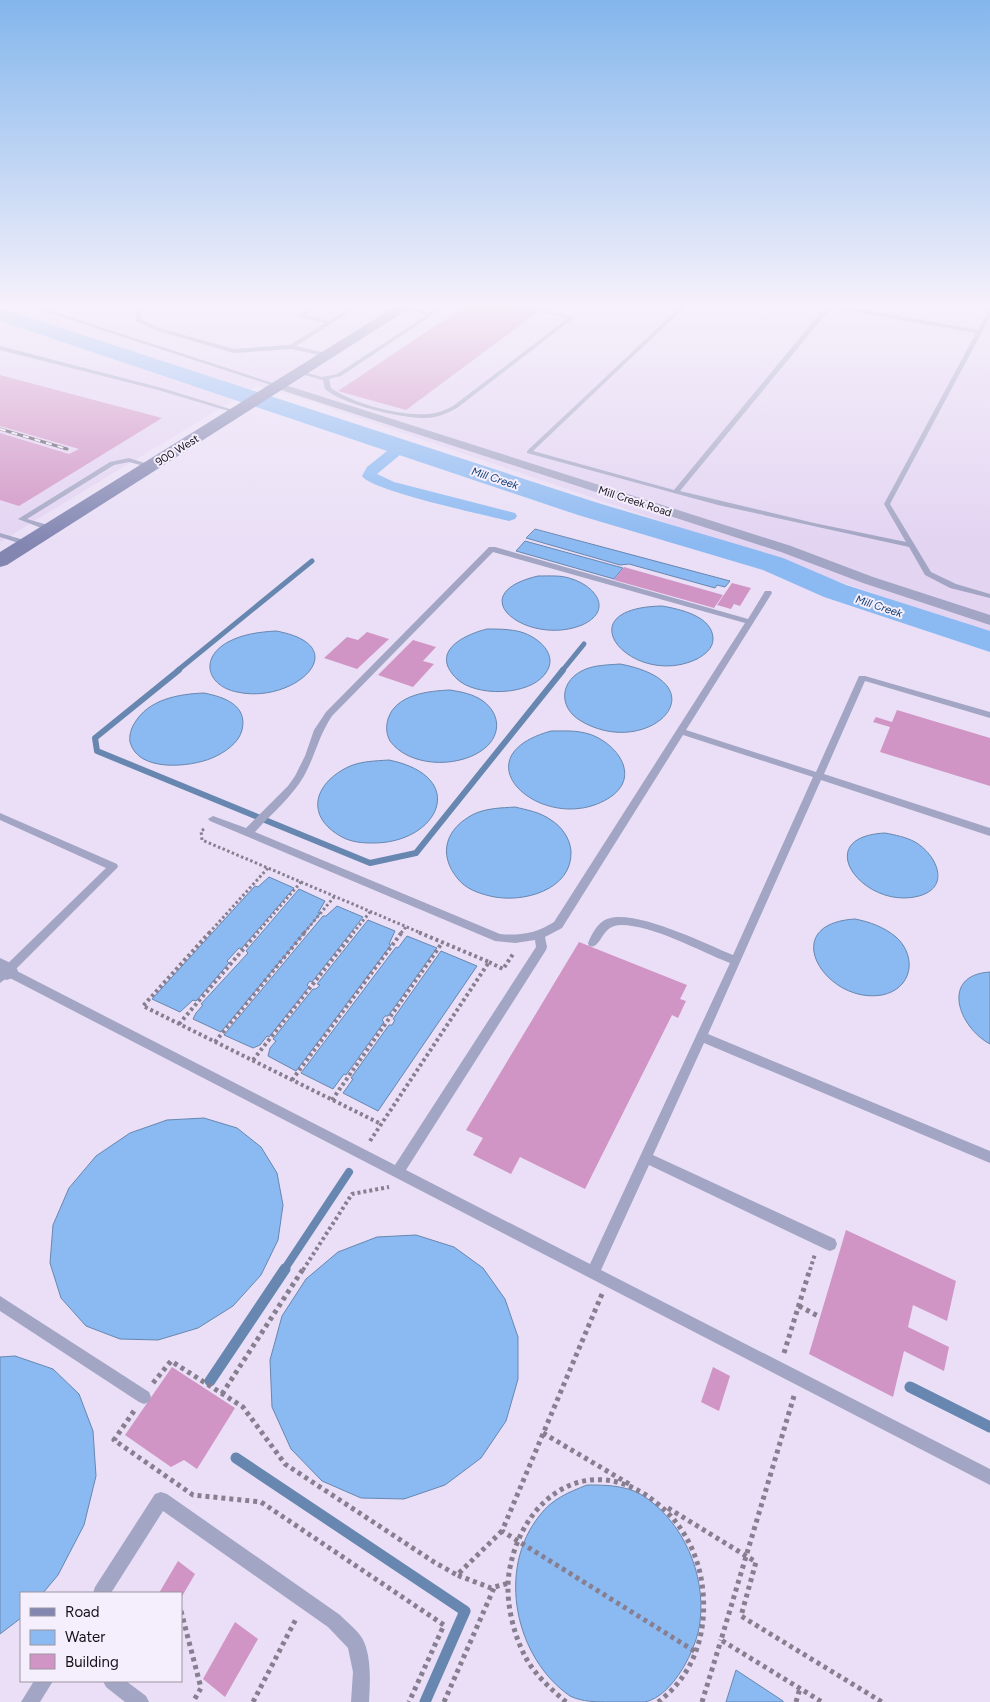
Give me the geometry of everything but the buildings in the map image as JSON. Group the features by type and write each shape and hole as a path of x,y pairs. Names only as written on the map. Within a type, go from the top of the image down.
{"main road":[{"name":"900 West","path":"0,562 280,386"}],"street":[{"name":"Mill Creek Road","path":"280,386 786,549 868,580 990,620"}],"lane":[{"path":"146,385 243,408"},
{"path":"327,385 328,389 334,393 413,416 428,417 448,413 484,385"},
{"path":"599,385 528,452 676,492 835,531 910,545"},
{"path":"676,492 764,385"},
{"path":"950,385 887,504 928,573 953,586 990,596"},
{"path":"52,529 21,518 112,463 128,460 151,466"},
{"path":"0,535 28,544"},
{"path":"248,833 291,788 306,766 318,730 329,714 492,549 749,622"},
{"path":"213,819 499,938 522,940 538,936 558,925 768,594"},
{"path":"592,1272 736,961 862,678 990,715"},
{"path":"681,731 990,832"},
{"path":"0,816 113,867 2,972 362,1153 990,1477"},
{"path":"593,943 600,931 609,922 641,923 736,961"},
{"path":"398,1172 542,947 538,936"},
{"path":"701,1036 990,1157"},
{"path":"645,1157 825,1242"},
{"path":"0,1303 144,1397"},
{"path":"102,1592 161,1500 334,1621 356,1644 362,1672 360,1702"},
{"path":"30,1702 43,1682"},
{"path":"113,1682 140,1702"}],"path":[{"path":"213,819 201,832 202,840 503,969 522,940"},
{"path":"268,868 143,1006 381,1124"},
{"path":"179,1024 301,882"},
{"path":"215,1042 334,896"},
{"path":"253,1060 370,912"},
{"path":"292,1080 406,927"},
{"path":"332,1100 442,943"},
{"path":"362,1153 489,962"},
{"path":"222,1394 352,1194 390,1187 398,1172"},
{"path":"779,1368 799,1306 825,1242"},
{"path":"457,1575 502,1531 608,1280"},
{"path":"799,1306 820,1317"},
{"path":"409,1702 444,1625 261,1502 193,1495 114,1440 163,1369 171,1361 243,1407 285,1464 434,1562 457,1575 491,1588 509,1583"},
{"path":"702,1702 799,1378"},
{"path":"543,1433 756,1562 741,1616 882,1702"},
{"path":"566,1702 541,1681 521,1649 510,1612 509,1575 517,1540 534,1511 556,1491 583,1480 612,1479 641,1492 668,1510 690,1542 703,1581 704,1623 694,1662 671,1694 658,1702"},
{"path":"502,1531 696,1652"},
{"path":"444,1702 494,1588"},
{"path":"253,1702 305,1601"},
{"path":"182,1615 201,1688 193,1702"},
{"path":"721,1640 822,1702"},
{"path":"796,1702 800,1688"}],"shaded area":[{"path":"0,385 990,385 990,633 297,397 257,386 0,542"}],"water":[{"path":"535,529 730,581 725,587 717,585 715,588 629,564 620,565 526,538"},
{"path":"525,541 623,568 614,579 516,551"},
{"path":"538,576 564,577 581,583 594,593 598,600 597,613 582,625 562,630 542,629 524,624 510,616 503,606 504,595 515,584"},
{"path":"662,606 686,612 701,619 712,631 713,643 708,651 697,659 673,666 650,664 631,656 618,645 612,632 616,619 632,610"},
{"path":"487,629 521,632 540,642 550,660 545,674 527,687 502,692 477,689 457,679 449,669 446,661 452,646 468,636"},
{"path":"276,631 300,638 313,649 315,660 309,672 296,682 279,690 258,694 227,689 213,678 210,671 210,663 219,648 245,635"},
{"path":"620,664 651,674 668,687 672,701 665,715 651,726 631,732 607,731 581,721 573,715 565,701 567,686 571,679 586,669 602,665"},
{"path":"450,690 467,694 483,701 494,713 497,726 488,746 471,757 446,762 421,760 398,750 390,741 387,733 387,722 398,704 423,693"},
{"path":"204,693 226,700 238,708 241,714 243,721 242,730 238,739 230,747 212,758 191,764 179,765 154,763 143,759 135,752 130,742 131,730 147,709 156,703 175,697"},
{"path":"551,731 589,734 609,745 622,761 625,771 624,780 619,790 609,798 584,808 559,808 537,801 520,790 510,775 510,758 523,743"},
{"path":"389,760 415,768 430,780 437,794 436,808 428,822 414,833 395,840 372,843 349,840 330,829 322,820 318,811 321,791 327,782 336,774 353,765"},
{"path":"515,807 547,817 564,833 571,851 569,864 564,876 543,891 530,896 516,898 490,896 468,888 458,879 448,860 446,851 451,834 464,820 474,814 489,809"},
{"path":"885,833 912,840 923,847 929,854 937,870 938,878 929,892 919,896 899,898 880,893 864,884 852,872 847,859 850,847 862,837"},
{"path":"269,877 294,888 241,949 239,948 227,961 229,963 196,1001 193,1000 180,1012 152,999 255,886 258,887"},
{"path":"299,889 325,901 318,913 320,914 221,1032 193,1019 203,1005 201,1004 248,953 246,951"},
{"path":"337,906 363,917 312,982 310,981 307,985 309,987 269,1037 267,1036 260,1045 253,1048 224,1035 323,916 326,916"},
{"path":"855,919 882,928 896,937 903,945 907,954 909,971 900,986 892,992 882,995 861,995 843,988 828,977 818,963 814,948 818,934 831,924"},
{"path":"368,920 395,931 389,944 391,945 296,1071 268,1056 270,1048 276,1041 273,1039 313,989 320,985 317,984"},
{"path":"407,936 437,948 388,1016 385,1016 382,1020 384,1022 346,1075 344,1074 333,1089 301,1073 396,947 398,948"},
{"path":"441,951 477,966 378,1111 343,1093 353,1079 351,1078 389,1025 392,1025 395,1020 393,1019"},
{"path":"990,972 990,1044 969,1026 959,1003 960,992 964,982 974,975"},
{"path":"204,1118 237,1128 261,1147 277,1173 283,1205 278,1240 261,1275 233,1306 198,1328 158,1340 120,1339 86,1326 61,1298 50,1263 53,1225 69,1188 96,1156 130,1133 167,1120"},
{"path":"416,1235 454,1247 483,1268 505,1299 518,1337 518,1379 506,1421 481,1458 445,1485 404,1499 361,1498 322,1481 291,1449 272,1407 270,1360 282,1316 306,1279 338,1252 377,1237"},
{"path":"15,1356 53,1369 79,1394 93,1431 96,1476 84,1525 58,1575 44,1592 20,1592 20,1619 0,1634 0,1357"},
{"path":"587,1485 629,1489 642,1495 657,1506 680,1534 689,1550 695,1568 701,1604 700,1622 694,1645 689,1658 674,1681 665,1691 645,1702 595,1702 570,1696 551,1680 536,1659 525,1636 518,1612 516,1586 518,1561 526,1537 540,1515 555,1500"},
{"path":"736,1670 783,1701 783,1702 726,1702"}],"waterway":[{"name":"Mill Creek","path":"215,385 588,509 773,564 835,591 990,642"},
{"path":"402,446 372,470 369,476 389,485 509,516"},
{"path":"177,671 312,561"},
{"path":"562,671 584,644"},
{"path":"179,670 95,738 97,751 370,863 416,853 563,670"},
{"path":"284,1270 349,1172"},
{"path":"210,1381 285,1269"},
{"path":"910,1387 990,1427"},
{"path":"236,1458 465,1611 425,1702"}],"railway":[{"path":"0,429 67,449"}]}
